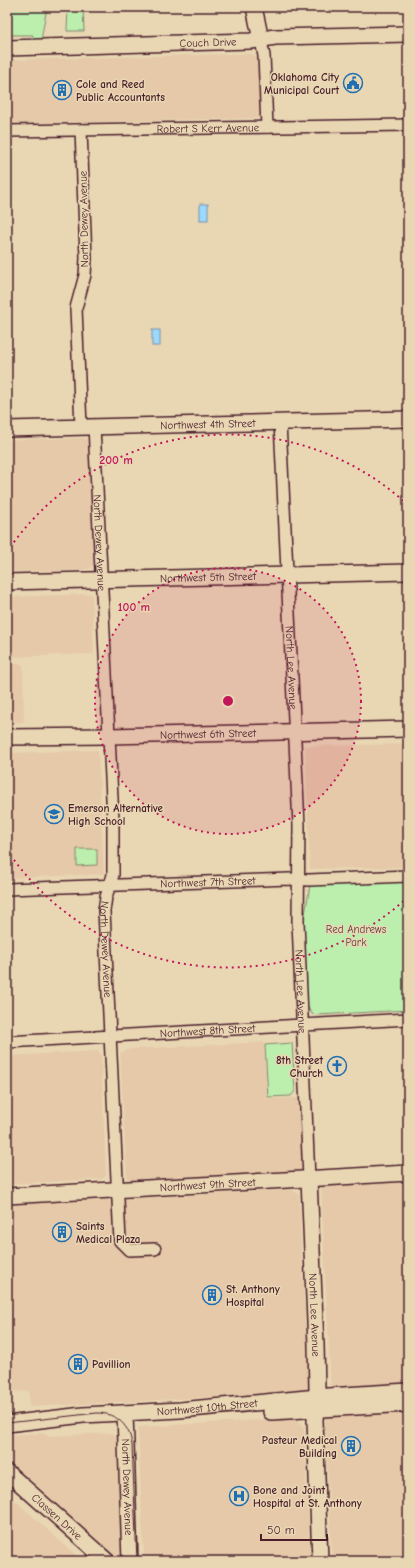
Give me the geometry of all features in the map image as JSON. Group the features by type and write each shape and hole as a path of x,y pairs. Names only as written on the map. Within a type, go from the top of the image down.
{"street":[{"path":"254,7 264,56 266,127"},
{"name":"Couch Drive","path":"7,48 251,41 275,37 408,34"},
{"name":"Robert S Kerr Avenue","path":"7,131 408,125"},
{"name":"North Dewey Avenue","path":"81,130 86,258 85,275 76,308 101,579 109,736 114,854 113,875 106,897 104,911 120,1241 129,1250 156,1249"},
{"name":"Northwest 4th Street","path":"7,429 408,419"},
{"name":"North Lee Avenue","path":"280,422 299,826 298,922 312,1282 316,1345 316,1403 314,1420 320,1561"},
{"name":"Northwest 5th Street","path":"7,582 408,572"},
{"name":"Northwest 6th Street","path":"7,736 109,736 408,729"},
{"name":"Northwest 7th Street","path":"7,889 408,876"},
{"name":"Northwest 8th Street","path":"7,1042 408,1019"},
{"name":"Northwest 9th Street","path":"7,1196 408,1173"},
{"name":"Northwest 10th Street","path":"7,1430 38,1428 125,1417 316,1403 408,1391"},
{"name":"Northwest 10th Street","path":"316,1403 408,1404"},
{"name":"Northwest 10th Street","path":"7,1424 83,1415 125,1417"},
{"name":"North Dewey Avenue","path":"125,1417 130,1561"},
{"name":"Classen Drive","path":"7,1472 107,1561"},
{"name":"Classen Drive","path":"7,1482 95,1561"}],"shaded area":[{"path":"251,54 257,57 259,118 7,124 7,60"},
{"path":"85,438 89,442 94,564 89,569 82,570 7,572 7,440"},
{"path":"92,594 94,654 7,657 7,597"},
{"path":"7,664 23,664 24,722 7,723"},
{"path":"408,744 408,867 310,869 305,746"},
{"name":"Emerson Alternative High School","path":"98,750 104,874 7,878 7,753"},
{"path":"264,1042 267,1099 298,1098 302,1171 127,1180 120,1053 130,1049"},
{"path":"98,1051 101,1054 106,1175 102,1179 7,1184 7,1056"},
{"path":"408,1182 408,1387 331,1391 321,1186"},
{"path":"293,1190 299,1195 310,1392 29,1407 29,1391 7,1392 7,1205"},
{"path":"408,1413 408,1561 332,1561 325,1418"},
{"path":"296,1418 304,1429 310,1561 144,1561 138,1427"},
{"path":"44,1433 48,1436 112,1433 116,1436 122,1555 121,1561 117,1560 32,1481 22,1476 7,1463 7,1435"},
{"path":"7,1493 82,1561 7,1561"}],"green space":[{"path":"7,7 47,7 41,40 30,42 33,35 7,35"},
{"path":"68,7 83,8 84,31 67,31"},
{"path":"77,849 97,849 97,865 77,866"},
{"name":"Red Andrews Park","path":"408,882 408,1010 318,1015 312,1014 307,1006 303,926 310,885"},
{"path":"292,1043 295,1091 291,1096 268,1097 265,1045"}],"water":[{"path":"200,204 208,204 208,220 200,220"},
{"path":"152,330 160,330 160,346 152,346"}],"tram line":[{"path":"7,1423 97,1413 111,1415 121,1422 131,1438 132,1445 137,1561"}],"place":[{"name":"Oklahoma City Municipal Court","path":"353,83"},
{"name":"Cole and Reed Public Accountants","path":"62,90"},
{"name":"Emerson Alternative High School","path":"54,814"},
{"name":"8th Street Church","path":"337,1066"},
{"name":"Saints Medical Plaza","path":"62,1232"},
{"name":"St. Anthony Hospital","path":"212,1295"},
{"name":"Pavillion","path":"78,1364"},
{"name":"Pasteur Medical Building","path":"351,1446"},
{"name":"Bone and Joint Hospital at St. Anthony","path":"239,1496"}]}
